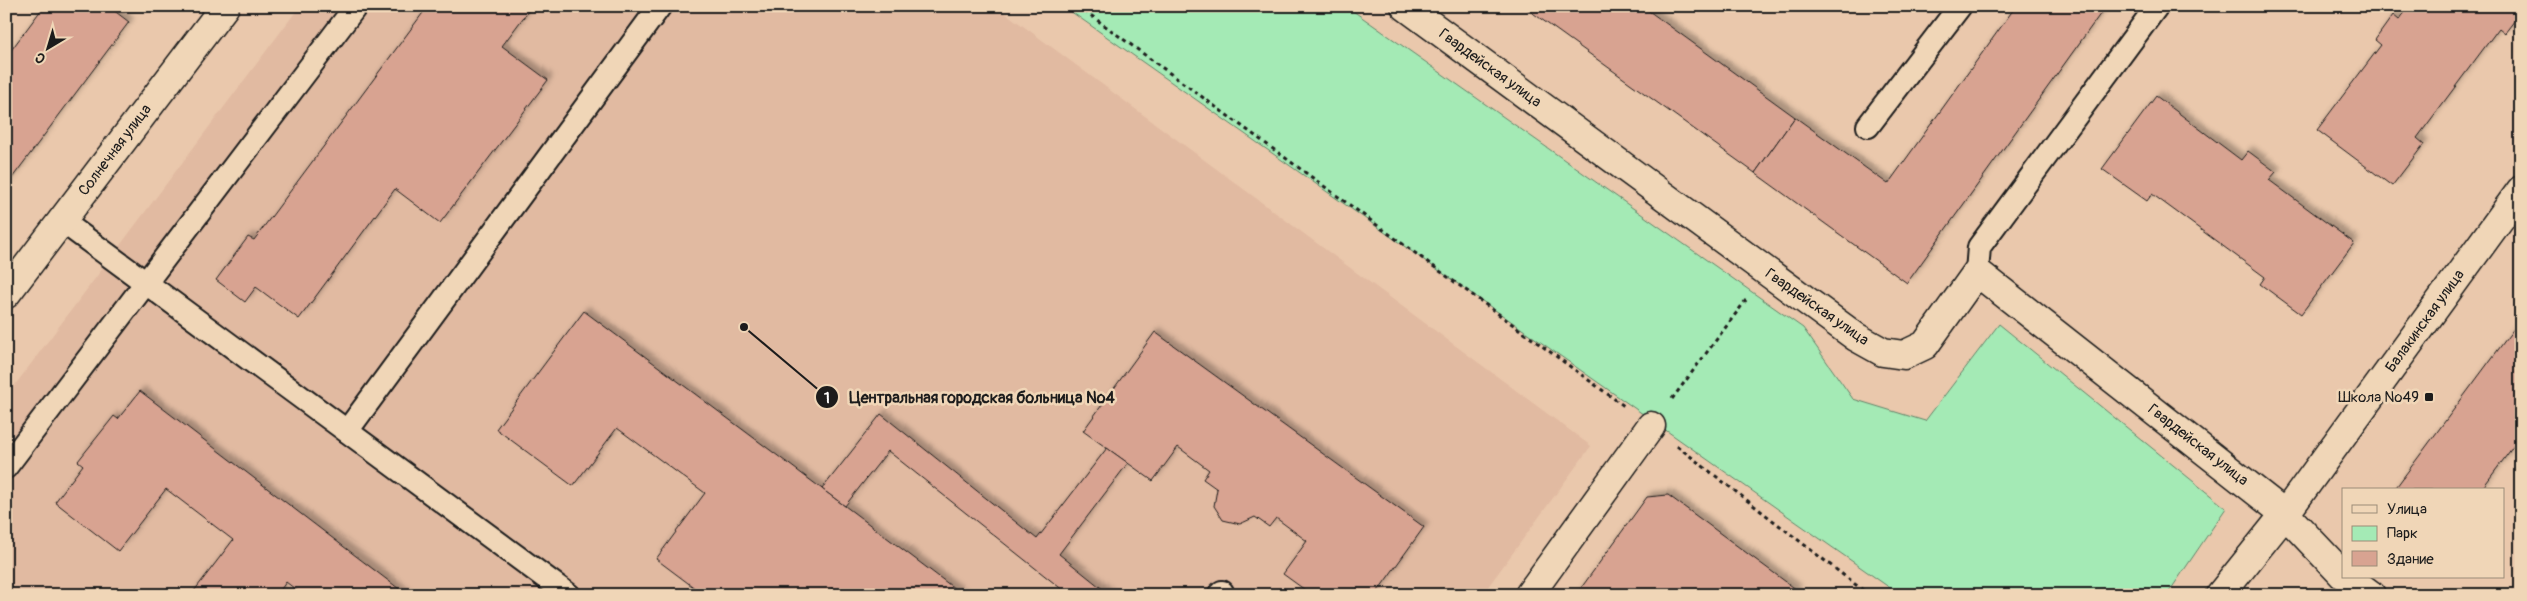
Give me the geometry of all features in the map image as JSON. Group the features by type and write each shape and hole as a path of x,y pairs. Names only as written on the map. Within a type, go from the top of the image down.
{"street":[{"name":"Солнечная улица","path":"6,294 225,6"},
{"name":"Гвардейская улица","path":"1405,6 1856,337 1883,352 1904,355 1925,345 1977,272 2285,514 2342,574"},
{"name":"Балакинская улица","path":"2220,595 2285,514 2521,190"},
{"path":"1529,595 1651,426"},
{"path":"2348,578 2371,595"}],"lane":[{"path":"6,467 144,282 356,6"},
{"path":"347,431 660,6"},
{"path":"1868,126 1960,6"},
{"path":"1977,272 1980,247 2157,6"},
{"path":"62,221 568,594"}],"path":[{"path":"1078,6 1651,426 1870,595"},
{"path":"1651,426 1768,272"}],"shaded area":[{"path":"300,6 996,6 1591,446 1482,595 6,595 6,397"}],"green space":[{"path":"1063,6 1346,6 1803,328 1853,399 1925,421 1999,324 2226,508 2167,595 1900,595"}],"building":[{"path":"44,6 108,6 129,22 6,186 6,57"},
{"path":"428,6 532,6 502,46 548,80 440,223 395,189 299,319 256,287 245,302 216,280 248,237 254,240"},
{"path":"1523,6 1642,6 1795,117 1755,173"},
{"path":"2016,6 2106,6 1907,283 1755,173 1795,117 1888,184"},
{"path":"2410,6 2521,6 2521,12 2505,33 2499,28 2417,138 2424,144 2392,186 2317,130 2381,45 2375,40 2393,15 2399,20"},
{"path":"2156,96 2241,160 2248,151 2276,172 2269,180 2354,243 2301,314 2260,284 2265,277 2152,194 2147,201 2102,169"},
{"path":"584,311 963,595 843,595 833,588 828,595 704,595 656,559 705,493 617,428 573,486 496,429"},
{"path":"2521,319 2521,436 2482,488 2395,488"},
{"path":"1155,332 1424,527 1375,595 1312,595 1283,574 1307,541 1276,518 1269,527 1255,517 1240,524 1223,520 1214,506 1217,489 1203,479 1209,470 1178,447 1153,481 1083,431"},
{"path":"140,391 407,595 303,595 286,582 277,595 191,595 233,540 166,489 118,551 55,502 83,465 78,461 114,416 118,419"},
{"path":"881,414 1037,539 1107,448 1128,463 1059,554 1110,595 1069,595 888,451 845,506 822,489"},
{"path":"1668,495 1797,590 1793,595 1576,595 1647,497"}],"place":[{"name":"Центральная городская больница №4","path":"744,327"},
{"name":"Школа №49","path":"2429,397"}]}
